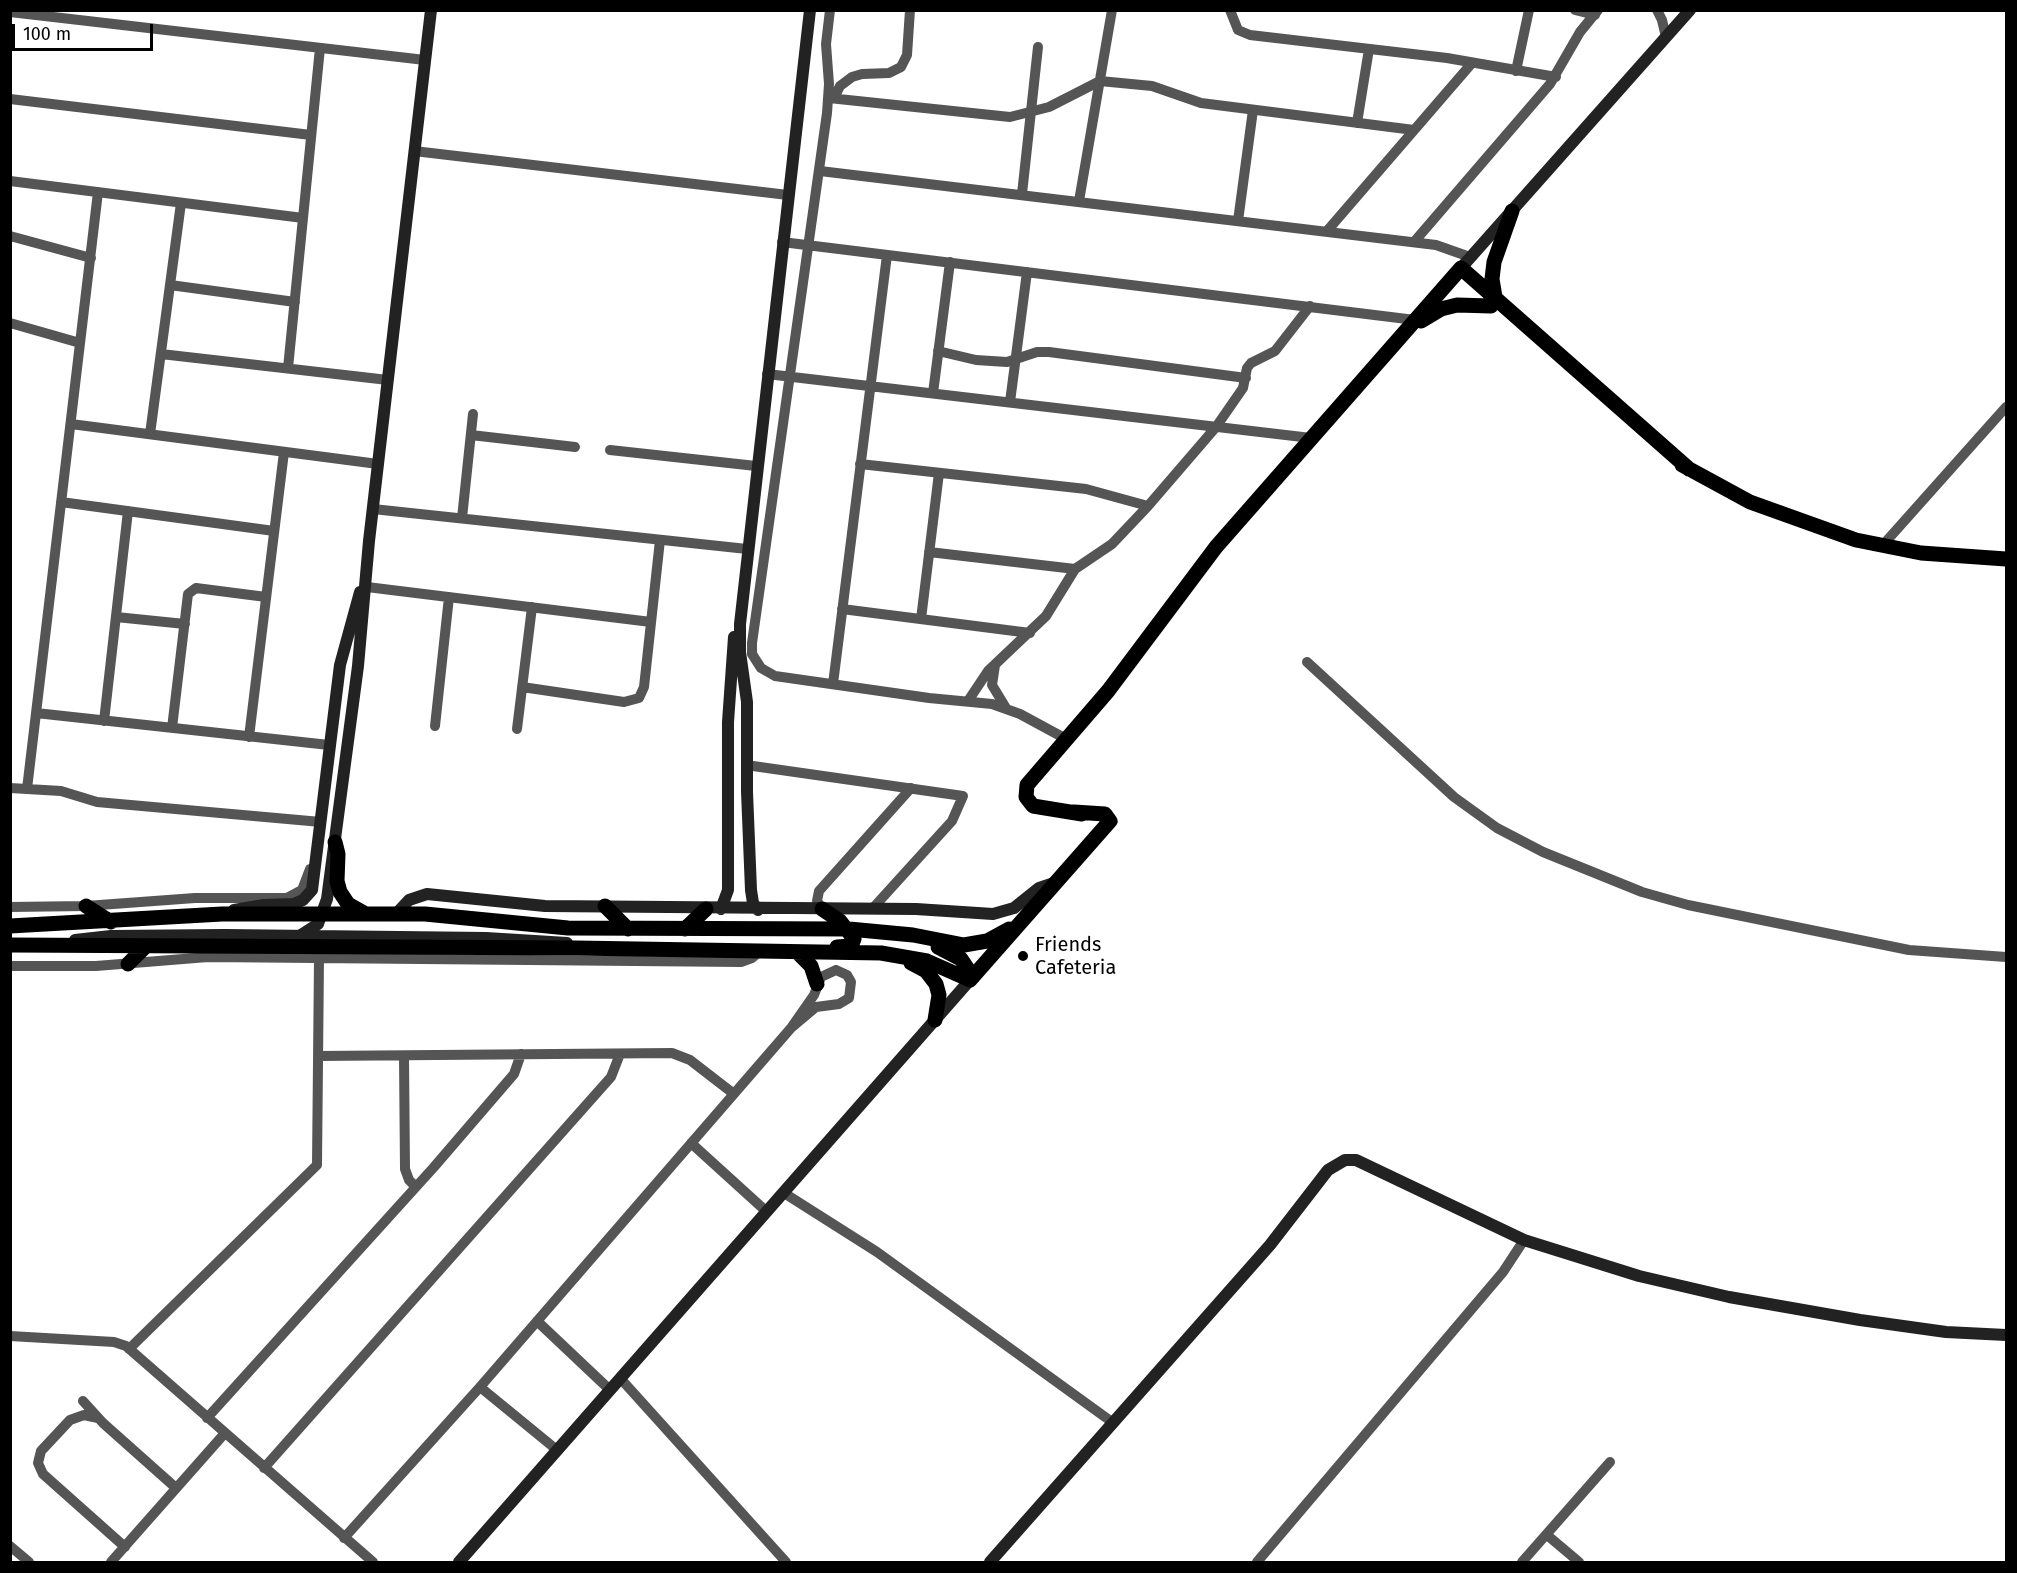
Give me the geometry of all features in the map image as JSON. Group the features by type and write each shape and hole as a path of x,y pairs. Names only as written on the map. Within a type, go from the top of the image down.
{"main road":[{"path":"1493,302 1494,262 1512,211"},
{"path":"972,979 1109,824 1110,816 1033,806 1025,793 1029,782 1068,740 1114,683 1216,547 1462,267 1493,302 1689,469 1728,491 1830,532 1882,546 1945,556 2007,559"},
{"path":"1411,325 1449,306 1493,302"},
{"path":"1074,812 1084,815 1093,822 1096,838"},
{"path":"327,841 338,854 337,881 340,892 348,904 367,914"},
{"path":"86,906 111,922"},
{"path":"605,906 628,929"},
{"path":"685,929 713,909"},
{"path":"804,953 824,947 850,946 854,941 849,929 822,909"},
{"path":"10,926 222,914 396,914 454,916 547,928 849,929 913,935 955,945 972,944 995,938 1020,923"},
{"path":"892,934 924,942 955,955 966,964 972,979"},
{"path":"10,945 497,953 576,948 881,953 916,958 972,979"},
{"path":"128,964 145,947"},
{"path":"804,953 818,984"},
{"path":"846,954 903,961 926,971 934,979 938,989 935,1020"}],"street":[{"path":"222,914 253,906 290,904 303,900 314,885 327,841 321,822 329,745 342,651 360,594 369,541 431,10"},
{"path":"713,909 728,890 729,686 810,10"},
{"path":"830,10 826,44 831,98 751,648 757,664 770,674 1006,708 1068,740"},
{"path":"831,98 852,76 889,74 904,64 907,55 910,10"},
{"path":"1079,201 1112,10"},
{"path":"1230,10 1238,30 1250,35 1447,58 1556,77"},
{"path":"1516,71 1529,10"},
{"path":"1575,10 1596,13"},
{"path":"1657,10 1666,38"},
{"path":"820,171 1448,247 1462,267 1690,10"},
{"path":"10,12 425,60"},
{"path":"1414,242 1556,77 1580,33 1596,13"},
{"path":"1022,194 1038,47"},
{"path":"288,368 320,48"},
{"path":"1357,123 1369,49"},
{"path":"1327,231 1472,63"},
{"path":"831,98 997,116 1030,114 1049,108 1100,81 1152,86 1193,101 1414,130"},
{"path":"10,99 311,135"},
{"path":"1238,221 1253,110"},
{"path":"414,151 788,195"},
{"path":"10,182 303,218"},
{"path":"27,789 98,192"},
{"path":"150,434 181,203"},
{"path":"10,236 91,258"},
{"path":"782,242 1310,306 1411,325"},
{"path":"833,684 886,255"},
{"path":"933,393 950,262"},
{"path":"1010,402 1027,272"},
{"path":"170,285 295,302"},
{"path":"968,701 978,683 994,665 1046,616 1075,569 1112,544 1148,506 1216,427 1243,388 1251,363 1275,351 1310,306"},
{"path":"10,323 80,343"},
{"path":"938,351 992,362 1016,360 1026,355 1049,352 1246,378"},
{"path":"161,354 388,380"},
{"path":"767,374 1311,438"},
{"path":"1882,546 2007,407"},
{"path":"462,518 473,414"},
{"path":"71,424 378,464"},
{"path":"471,435 575,447"},
{"path":"610,450 756,466"},
{"path":"249,736 284,452"},
{"path":"860,464 1086,489 1148,506"},
{"path":"921,619 939,473"},
{"path":"61,502 274,531"},
{"path":"373,508 747,549"},
{"path":"104,721 128,511"},
{"path":"522,687 624,702 636,700 643,691 660,540"},
{"path":"301,935 318,924 323,915 327,841 367,587 369,541"},
{"path":"930,552 1075,569"},
{"path":"367,587 651,622"},
{"path":"742,589 740,640 747,702 746,765 751,895 758,910"},
{"path":"172,728 187,610 194,597 207,591 266,597"},
{"path":"435,726 449,597"},
{"path":"517,729 532,607"},
{"path":"842,609 1030,633"},
{"path":"116,616 185,624"},
{"path":"1307,662 1454,797 1497,828 1543,852 1642,892 1688,906 1909,950 2007,957"},
{"path":"994,665 993,685 1006,708"},
{"path":"36,713 329,745"},
{"path":"746,765 963,795 952,821 873,908"},
{"path":"10,788 67,792 97,802 321,822"},
{"path":"822,909 817,901 819,891 911,788"},
{"path":"10,907 86,906 195,898 292,896 305,886 327,841"},
{"path":"729,842 734,888 740,892 747,886 746,855 749,841"},
{"path":"396,914 408,900 422,894 545,906 758,910 873,908 1000,913 1014,908 1047,884 1058,881"},
{"path":"51,946 111,936 301,935 553,940 576,948"},
{"path":"10,966 128,964 191,957 319,959 497,953 741,962 752,958 759,951"},
{"path":"129,1349 317,1165 319,959"},
{"path":"344,1538 480,1387 791,1028 811,1000 824,974 836,970 847,975 852,990 843,1003 816,1007 791,1028"},
{"path":"459,1563 972,979"},
{"path":"207,1418 416,1187 514,1074 521,1054"},
{"path":"264,1468 610,1077 620,1054"},
{"path":"318,1056 678,1055 690,1060 734,1094"},
{"path":"404,1057 406,1173 416,1187"},
{"path":"691,1143 767,1212"},
{"path":"990,1563 1270,1245 1336,1163 1356,1160 1524,1240 1638,1276 1729,1297 1946,1332 2007,1335"},
{"path":"784,1192 877,1251 1112,1422"},
{"path":"1257,1563 1503,1272 1524,1240"},
{"path":"537,1321 610,1390"},
{"path":"10,1336 114,1342 129,1349 372,1563"},
{"path":"620,1378 786,1563"},
{"path":"480,1387 557,1450"},
{"path":"83,1401 98,1418 176,1488"},
{"path":"98,1418 79,1415 69,1420 41,1450 38,1462 43,1474 125,1547"},
{"path":"111,1563 225,1433"},
{"path":"1522,1563 1610,1462"},
{"path":"1547,1534 1579,1563"},
{"path":"10,1546 21,1560"}],"place":[{"name":"Friends Cafeteria","path":"1023,956"}]}
